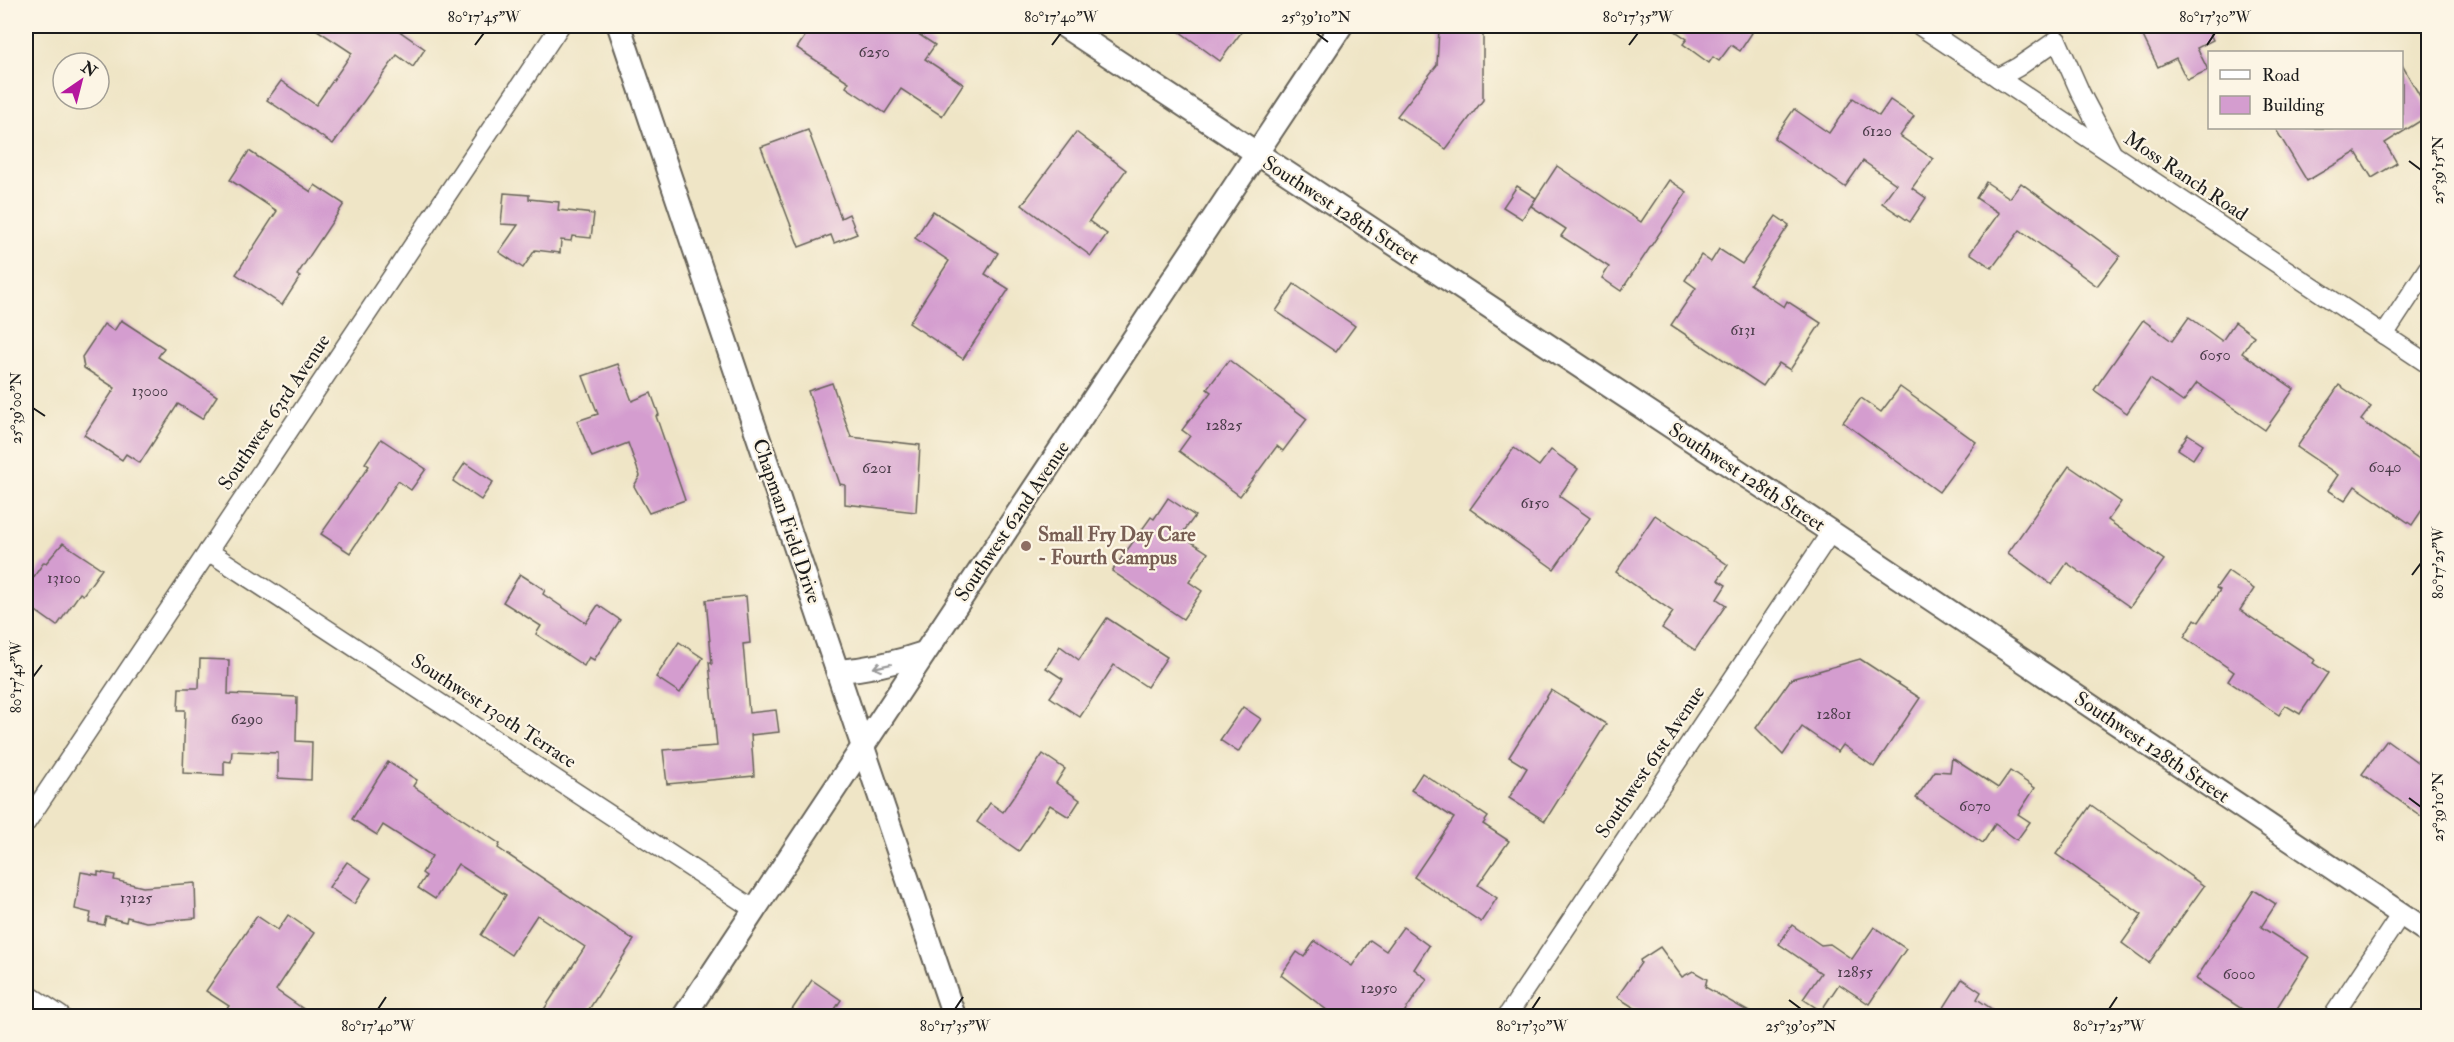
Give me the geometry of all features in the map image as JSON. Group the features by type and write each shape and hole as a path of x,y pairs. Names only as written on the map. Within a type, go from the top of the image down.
{"street":[{"name":"Southwest 63rd Avenue","path":"26,823 560,26"},
{"name":"Chapman Field Drive","path":"619,26 954,1017"},
{"name":"Southwest 128th Street","path":"1064,26 1831,532 2428,932"},
{"name":"Southwest 62nd Avenue","path":"684,1017 1341,26"},
{"name":"Moss Ranch Road","path":"1920,26 2428,364"},
{"path":"1998,78 2056,33 2081,94 2114,155"},
{"path":"2384,334 2428,268"},
{"name":"Southwest 61st Avenue","path":"1507,1017 1831,532"},
{"name":"Southwest 130th Terrace","path":"208,551 755,910"},
{"path":"838,671 861,670 895,663 924,653"},
{"path":"2333,1017 2401,914"},
{"path":"26,993 61,1017"}],"building":[{"path":"311,26 392,26 425,49 413,67 397,55 333,144 267,100 281,81 316,105 352,53"},
{"path":"812,26 906,26 935,45 925,59 963,84 942,116 901,89 885,113 846,87 849,82 797,48"},
{"path":"1172,26 1246,26 1220,61"},
{"path":"1668,26 1745,26 1752,33 1740,51 1731,45 1719,61 1713,57 1709,63 1683,44 1687,39"},
{"path":"2138,26 2206,26 2213,40 2197,48 2208,70 2187,80 2176,58 2158,67"},
{"path":"1439,29 1483,33 1483,100 1446,149 1397,116 1437,65"},
{"path":"2403,67 2428,110 2428,116 2385,143 2397,163 2372,178 2356,152 2307,181 2276,129 2403,129"},
{"path":"1853,98 1879,116 1890,100 1914,116 1900,136 1933,159 1912,188 1926,198 1910,222 1882,203 1896,184 1863,161 1845,187 1774,138 1794,109 1829,133"},
{"path":"808,130 841,218 849,214 857,234 834,243 831,235 799,247 761,147"},
{"path":"1076,132 1126,170 1089,221 1107,234 1091,256 1022,205"},
{"path":"249,151 311,192 315,185 344,204 297,275 300,277 282,305 236,274 277,211 230,180"},
{"path":"1557,166 1641,222 1669,180 1687,192 1621,291 1602,278 1609,267 1561,236 1566,229 1531,206"},
{"path":"1986,182 2010,198 2021,183 2120,256 2097,286 2020,230 1992,268 1970,253 1999,213 1976,198"},
{"path":"1517,186 1536,198 1522,219 1503,207"},
{"path":"504,193 529,195 529,199 559,202 558,210 594,214 591,238 572,236 571,241 561,240 560,253 535,250 523,268 499,252 518,225 501,224"},
{"path":"933,211 998,253 985,274 1009,289 963,359 909,323 949,261 915,238"},
{"path":"1776,216 1789,225 1750,284 1784,307 1787,301 1821,323 1790,370 1779,363 1763,386 1671,325 1696,288 1685,280 1701,255 1711,262 1719,249 1742,264"},
{"path":"1294,284 1355,326 1336,352 1276,311"},
{"path":"2189,317 2222,341 2235,322 2254,336 2242,353 2294,389 2265,430 2197,383 2183,402 2150,379 2127,413 2094,390 2143,320 2172,341"},
{"path":"121,320 164,348 158,357 217,396 202,419 178,404 140,463 126,454 122,460 84,435 115,388 84,368 82,357 104,324 114,331"},
{"path":"1229,360 1307,419 1283,451 1277,446 1240,496 1179,451 1190,436 1182,430 1211,392 1207,389"},
{"path":"618,364 632,401 651,393 659,415 656,416 685,500 649,513 634,486 640,476 628,443 592,457 577,421 598,414 583,376"},
{"path":"832,383 851,437 920,445 916,512 845,504 845,485 840,484 808,391"},
{"path":"2339,385 2371,407 2361,420 2428,466 2428,501 2412,525 2355,486 2345,501 2328,490 2338,475 2297,447"},
{"path":"1900,387 1976,442 1939,492 1843,422 1861,398 1881,412"},
{"path":"2188,434 2203,444 2193,459 2178,449"},
{"path":"381,439 426,469 411,490 398,481 350,553 321,534 369,466 365,463"},
{"path":"1514,448 1539,466 1551,450 1578,469 1559,496 1590,518 1554,569 1470,509"},
{"path":"465,463 493,482 481,500 453,481"},
{"path":"2069,466 2121,502 2108,520 2164,560 2130,607 2067,563 2052,585 2008,553"},
{"path":"1168,498 1195,516 1181,535 1208,553 1189,582 1202,591 1183,619 1112,571 1151,517 1154,519"},
{"path":"1655,515 1728,565 1718,580 1726,585 1717,599 1726,605 1695,650 1662,628 1673,612 1616,572"},
{"path":"63,543 102,569 83,595 80,593 57,626 26,604 26,588 44,562 46,563"},
{"path":"2228,571 2254,589 2240,610 2315,660 2313,663 2328,673 2300,714 2285,705 2279,715 2228,681 2234,672 2184,637 2195,619 2199,622 2220,590 2216,588"},
{"path":"520,574 545,590 543,594 586,623 598,605 620,620 594,660 589,657 584,666 536,634 541,626 503,602"},
{"path":"746,596 750,643 743,644 749,713 776,710 779,732 751,735 754,776 667,784 663,750 717,746 706,600"},
{"path":"1107,618 1167,657 1147,687 1114,665 1080,717 1050,697 1063,679 1046,668 1060,646 1079,660"},
{"path":"679,642 703,658 680,693 656,677"},
{"path":"200,659 229,660 228,694 297,697 296,741 312,742 311,780 278,778 278,753 232,751 231,762 224,761 224,775 183,773 185,710 178,710 179,688 199,688"},
{"path":"1860,659 1920,698 1874,767 1843,745 1838,752 1802,727 1783,755 1756,728 1791,679"},
{"path":"1551,690 1606,724 1545,821 1509,798 1527,768 1509,757"},
{"path":"1243,707 1261,719 1238,752 1220,740"},
{"path":"2387,740 2428,770 2428,821 2362,774"},
{"path":"1043,754 1065,769 1056,783 1080,800 1069,817 1050,805 1019,851 977,822 990,803 1003,812"},
{"path":"1952,758 1998,788 2010,771 2035,788 2018,814 2030,822 2017,840 1995,824 1983,843 1916,798 1935,771 1950,772"},
{"path":"388,762 417,780 413,786 500,844 498,848 634,940 584,1017 539,1017 585,947 537,915 511,955 481,935 506,895 458,864 435,899 418,888 426,876 422,873 432,856 383,825 377,835 352,819"},
{"path":"1422,773 1488,817 1483,824 1509,841 1478,885 1497,898 1481,922 1414,877 1454,818 1411,790"},
{"path":"2091,805 2204,886 2149,963 2122,943 2142,915 2056,854"},
{"path":"347,862 371,878 354,904 329,887"},
{"path":"81,872 115,875 114,880 143,887 195,883 196,918 146,922 127,917 126,922 106,917 104,925 89,922 91,913 75,909"},
{"path":"2254,890 2276,904 2261,927 2309,957 2271,1017 2254,1017 2196,979"},
{"path":"288,915 314,933 276,990 315,1017 221,1017 229,1006 206,991 257,916 278,930"},
{"path":"1792,925 1821,945 1830,944 1852,959 1874,927 1906,949 1869,1004 1839,984 1821,1011 1803,999 1821,973 1779,944"},
{"path":"1403,927 1429,946 1414,969 1427,979 1401,1017 1336,1017 1281,975 1297,952 1304,957 1315,941 1352,966 1370,940 1386,951"},
{"path":"1660,947 1682,977 1693,971 1707,979 1705,987 1758,1017 1649,1017 1617,997 1641,963 1640,960"},
{"path":"1962,979 1981,992 1977,999 2004,1017 1938,1017"},
{"path":"812,980 841,1000 830,1017 787,1017"}],"place":[{"name":"Small Fry Day Care - Fourth Campus","path":"1026,546"}]}
